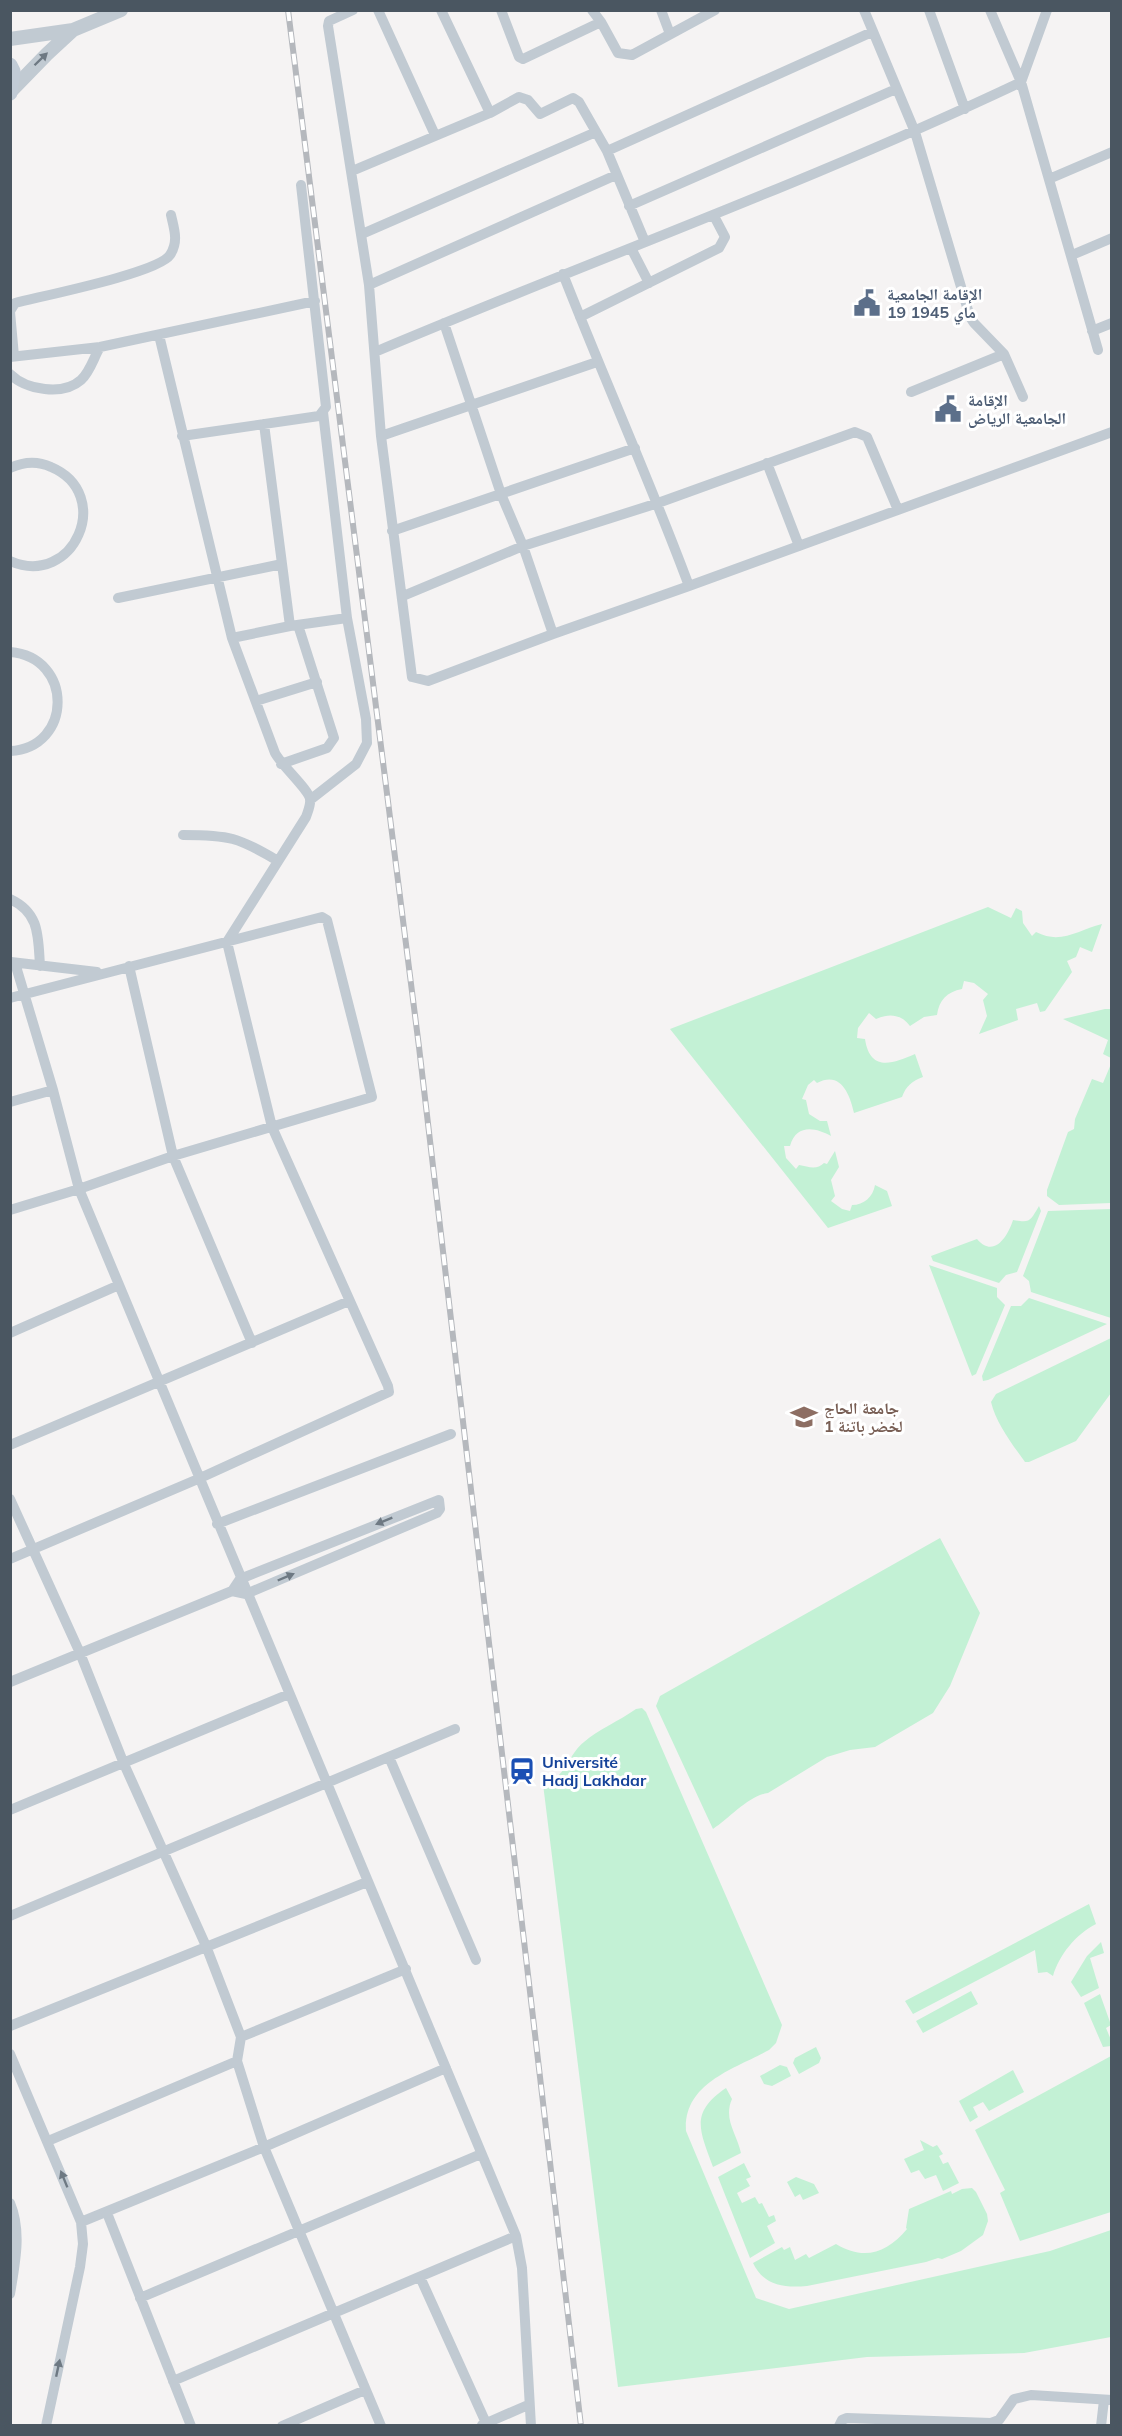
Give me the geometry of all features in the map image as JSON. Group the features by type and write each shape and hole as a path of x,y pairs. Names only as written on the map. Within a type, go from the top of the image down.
{"main road":[{"path":"10,65 13,71 11,92"}],"street":[{"path":"10,39 73,30 121,10"},
{"path":"353,10 329,21 328,26 369,285 381,436 412,677 420,681 428,681 1112,432"},
{"path":"378,10 435,135"},
{"path":"441,10 489,113"},
{"path":"501,10 519,57 523,59 601,22"},
{"path":"592,10 618,53 632,55 715,10"},
{"path":"661,10 670,34"},
{"path":"864,10 915,132 970,317 1004,354 1023,397"},
{"path":"929,10 965,109"},
{"path":"990,10 1021,82 1098,350"},
{"path":"375,352 563,274 714,216 915,132 1021,82 1047,10"},
{"path":"11,92 41,59 73,30"},
{"path":"607,151 872,32"},
{"path":"629,206 896,89"},
{"path":"352,171 489,113 519,97 528,99 540,114 573,98 579,102 607,151 645,242"},
{"path":"362,234 596,132"},
{"path":"1049,179 1112,152"},
{"path":"369,285 616,176"},
{"path":"182,436 319,416 326,406 301,185"},
{"path":"171,214 177,240 171,254 164,262 117,278 15,303 10,312 12,357 100,347 315,301"},
{"path":"580,317 719,248 725,237 714,216"},
{"path":"1072,255 1112,238"},
{"path":"632,248 649,283"},
{"path":"563,274 597,362 658,503 689,586"},
{"path":"444,323 473,404 501,494 523,546 553,634"},
{"path":"1092,331 1112,323"},
{"path":"10,1559 198,1479 389,1392 272,1127 227,942 306,817 310,800 308,792 281,764 232,638 159,335"},
{"path":"10,374 20,382 44,390 56,390 74,384 85,375 100,347"},
{"path":"910,392 1004,354"},
{"path":"381,436 597,362"},
{"path":"310,800 356,764 367,743 366,719 347,618 323,412"},
{"path":"264,424 282,564 294,625 317,682 334,738 332,744 327,748 281,764"},
{"path":"403,596 523,546 658,503 855,432 864,433 867,437 898,510"},
{"path":"392,531 634,448"},
{"path":"10,468 27,463 37,463 58,470 66,476 79,493 84,514 74,544 58,559 27,566 10,561"},
{"path":"767,463 799,546"},
{"path":"118,598 282,564"},
{"path":"232,638 294,625 347,618"},
{"path":"10,652 23,654 41,664 54,681 58,701 54,721 42,738 24,749 10,751"},
{"path":"256,701 317,682"},
{"path":"183,835 217,835 238,839 278,861"},
{"path":"10,899 24,906 33,917 40,966"},
{"path":"10,998 322,917 327,920 372,1097 174,1156 10,1210"},
{"path":"102,973 13,963 26,994 79,1189 198,1479 367,1882 406,1969 516,2236 522,2268 528,2406 531,2426"},
{"path":"129,966 174,1156 252,1343"},
{"path":"10,1102 53,1090"},
{"path":"10,1333 119,1285"},
{"path":"10,1445 349,1301"},
{"path":"217,1524 451,1434"},
{"path":"10,1499 80,1653 124,1764 206,1946 241,2037 237,2061 264,2147 381,2426"},
{"path":"10,1682 232,1591 240,1579 439,1500 440,1509 437,1513 246,1594 232,1591"},
{"path":"10,1810 289,1694"},
{"path":"10,1916 455,1729"},
{"path":"389,1757 476,1960"},
{"path":"10,2026 367,1882"},
{"path":"241,2037 406,1969"},
{"path":"10,2054 81,2222 83,2244 80,2267 46,2426"},
{"path":"48,2141 237,2061"},
{"path":"81,2222 264,2147 446,2068"},
{"path":"140,2298 482,2154"},
{"path":"10,2203 15,2215 18,2239 10,2294"},
{"path":"107,2213 191,2426"},
{"path":"173,2381 516,2236"},
{"path":"420,2277 483,2424 528,2406"},
{"path":"282,2426 365,2390"},
{"path":"839,2426 842,2420 847,2418 991,2423 999,2420 1014,2399 1031,2395 1108,2400 1101,2426"}],"green space":[{"path":"988,907 1011,918 1016,908 1022,911 1023,923 1032,936 1036,932 1045,936 1062,937 1102,924 1092,952 1080,947 1076,957 1067,961 1072,972 1045,1011 1040,1012 1037,1003 1016,1009 1018,1020 979,1034 987,1016 983,1000 988,994 974,983 964,981 962,989 952,992 942,1001 937,1015 924,1017 910,1026 899,1017 890,1015 876,1019 869,1013 858,1028 857,1038 865,1039 872,1057 883,1063 898,1061 915,1054 923,1077 910,1084 902,1097 854,1113 847,1092 838,1082 825,1080 817,1083 814,1080 808,1085 802,1099 806,1100 809,1114 820,1121 827,1121 831,1136 813,1129 801,1131 790,1146 784,1146 786,1158 796,1169 799,1165 816,1167 827,1164 835,1151 839,1167 831,1180 835,1196 831,1201 842,1209 850,1211 852,1205 867,1200 875,1185 887,1191 892,1206 828,1228 670,1029"},
{"path":"1111,1009 1111,1058 1103,1054 1108,1040 1063,1019"},
{"path":"1111,1064 1111,1203 1059,1205 1047,1196 1047,1190 1068,1132 1074,1129 1075,1119 1092,1079 1103,1083"},
{"path":"1039,1206 1041,1211 1017,1272 1006,1275 999,1283 933,1261 931,1256 977,1239 983,1245 995,1246 1008,1233 1013,1220 1029,1220"},
{"path":"1111,1209 1111,1318 1031,1292 1029,1281 1023,1276 1048,1211"},
{"path":"929,1265 997,1288 997,1297 1005,1305 976,1374 972,1376"},
{"path":"1029,1298 1107,1324 983,1381 982,1376 1011,1306 1021,1306"},
{"path":"1111,1338 1111,1393 1076,1441 1025,1462 997,1418 991,1402 996,1394"},
{"path":"940,1538 980,1613 950,1686 933,1713 875,1747 850,1750 827,1757 768,1793 753,1798 713,1829 656,1706 660,1696"},
{"path":"642,1708 646,1712 782,2025 776,2043 769,2050 713,2080 693,2101 687,2115 686,2131 756,2298 789,2309 1050,2251 1111,2230 1111,2337 1024,2353 867,2357 618,2387 543,1784 562,1772 579,1747 590,1737 636,1709"},
{"path":"1089,1904 1096,1924 1082,1933 1069,1946 1059,1960 1053,1976 1047,1972 1038,1973 1035,1950 913,2014 905,2001"},
{"path":"1101,1942 1104,1953 1090,1958 1099,1988 1081,1997 1071,1982 1087,1956"},
{"path":"971,1991 978,2004 923,2033 916,2021"},
{"path":"1100,1994 1111,2025 1106,2028 1111,2046 1103,2047 1084,2003"},
{"path":"816,2047 821,2058 819,2063 799,2074 793,2063 795,2058"},
{"path":"1111,2056 1111,2212 1020,2241 1000,2193 1005,2190 975,2130"},
{"path":"780,2065 787,2067 791,2076 772,2086 764,2084 760,2076"},
{"path":"1013,2070 1024,2092 989,2111 983,2102 973,2107 978,2117 970,2122 959,2101"},
{"path":"726,2088 732,2099 730,2120 741,2153 713,2167 704,2143 702,2114 714,2097"},
{"path":"920,2140 933,2147 937,2145 943,2154 939,2156 943,2164 948,2162 959,2183 943,2191 936,2175 925,2179 919,2170 911,2173 904,2159 924,2150"},
{"path":"744,2163 751,2177 746,2179 750,2186 737,2193 742,2203 755,2197 759,2204 762,2203 769,2217 774,2215 776,2221 767,2226 775,2243 750,2258 718,2177"},
{"path":"796,2177 814,2184 819,2193 803,2200 800,2194 795,2197 787,2182"},
{"path":"972,2188 987,2214 988,2221 983,2235 961,2251 942,2259 799,2287 783,2286 769,2281 763,2277 753,2263 782,2247 784,2250 790,2247 795,2260 806,2254 809,2258 836,2244 846,2249 865,2253 883,2249 907,2229 909,2209 951,2191 952,2194 962,2189"}],"railway":[{"path":"288,10 419,1047 581,2426"}],"place":[{"name":"الإقامة الجامعية 19 ماي 1945","path":"867,303"},
{"name":"الإقامة الجامعية الرياض","path":"948,409"},
{"name":"جامعة الحاج لخضر باتنة 1","path":"804,1417"},
{"name":"Université Hadj Lakhdar","path":"522,1771"}]}
